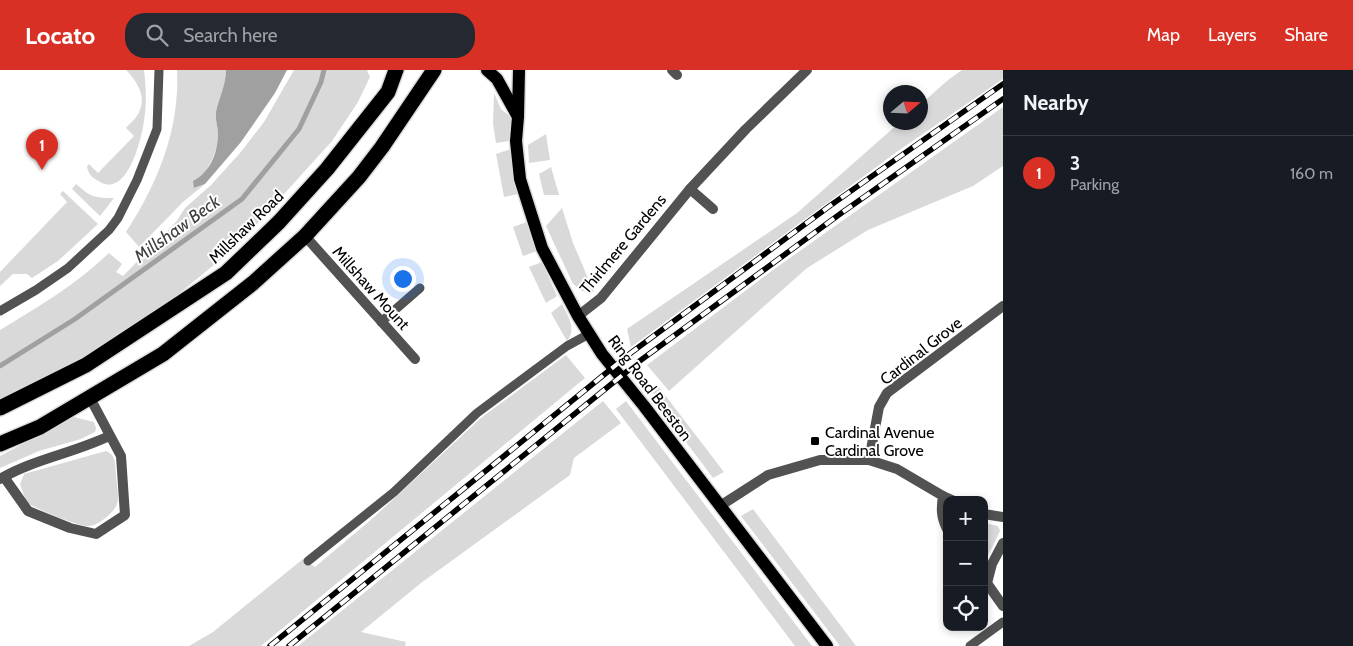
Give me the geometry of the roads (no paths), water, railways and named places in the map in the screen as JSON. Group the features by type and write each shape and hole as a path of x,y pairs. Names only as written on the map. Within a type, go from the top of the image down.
{"highway":[{"name":"Millshaw Road","path":"0,408 86,365 226,273 279,222 327,169 388,92 396,70"},
{"path":"0,444 40,427 89,396 163,354 253,283 305,236 359,177 382,147 434,70"}],"main road":[{"path":"487,70 497,79 518,117"},
{"name":"Ring Road Beeston","path":"519,70 516,142 520,178 542,248 578,316 605,358 827,646"}],"street":[{"name":"Thirlmere Gardens","path":"578,316 600,298 690,188 806,70"},
{"name":"Thirlmere Gardens","path":"690,188 713,209"},
{"name":"Millshaw Mount","path":"305,236 415,359"},
{"name":"Cardinal Grove","path":"869,460 879,407 887,393 1003,306"},
{"path":"89,396 121,456 125,515 96,534 70,528 28,511 2,478 26,466 90,446 109,436"},
{"path":"720,506 768,474 820,460 869,460 897,469 944,496"},
{"path":"943,505 941,509 943,521"},
{"path":"988,515 1003,518"},
{"path":"988,575 1003,543"},
{"path":"988,584 1003,606"}],"lane":[{"path":"0,311 68,268 109,230 118,218 137,180 157,129 159,70"},
{"path":"383,324 421,290"},
{"path":"308,561 394,492 477,413 566,346 590,334"},
{"path":"970,646 1003,622"}],"waterway":[{"name":"Millshaw Beck","path":"0,366 75,319 242,199 299,129 321,82 324,70"}],"railway":[{"path":"270,646 632,352 831,205 1003,84"},
{"path":"289,646 641,360 840,214 1003,99"}],"place":[{"name":"3","path":"42,170"},
{"name":"Cardinal Avenue Cardinal Grove","path":"815,441"}]}
